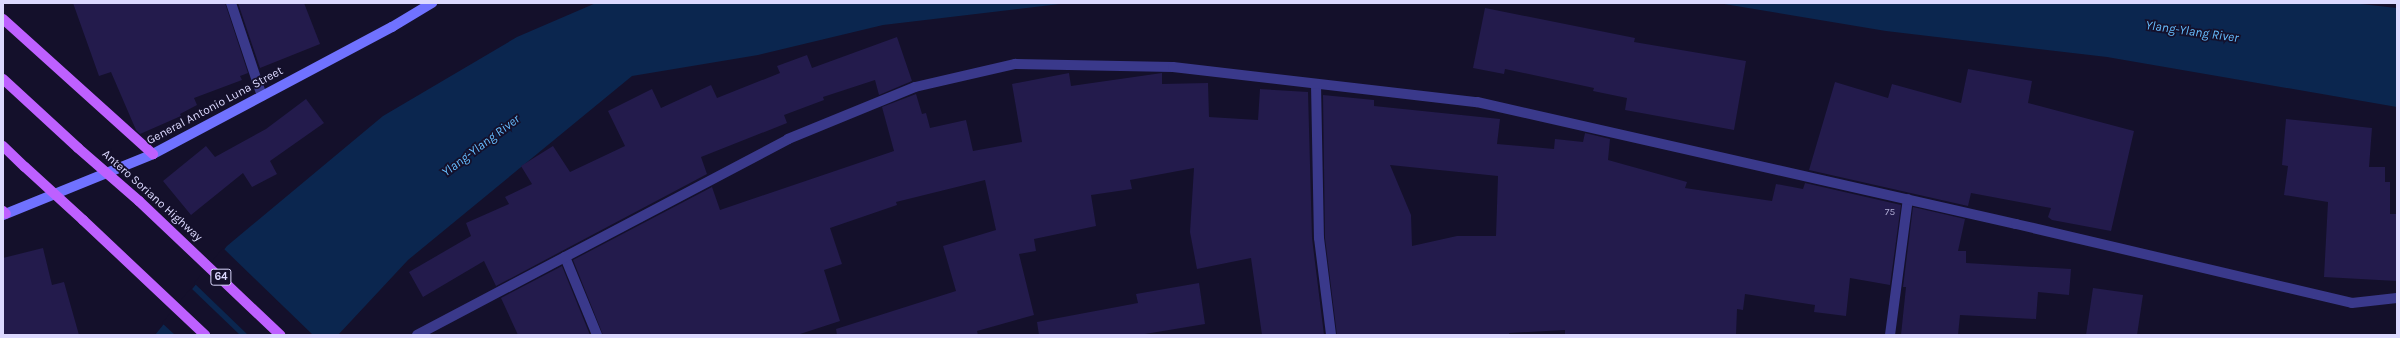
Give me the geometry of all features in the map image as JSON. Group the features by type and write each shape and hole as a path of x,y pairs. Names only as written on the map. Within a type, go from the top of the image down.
{"main road":[{"name":"General Antonio Luna Street","path":"4,214 153,154 432,3"},
{"path":"3,19 153,154"},
{"name":"Antero Soriano Highway","path":"3,79 78,148 161,220 280,335"},
{"path":"3,146 205,335"}],"street":[{"path":"231,3 262,96"},
{"path":"418,335 788,139 914,87 1015,64 1173,68 1477,102 1908,199 2352,303 2397,298"},
{"path":"1316,84 1319,238 1331,335"},
{"path":"1890,335 1908,199"},
{"path":"565,257 597,335"}],"water":[{"name":"Ylang-Ylang River","path":"596,3 1068,3 883,25 758,55 632,76 408,260 338,335 155,335 227,246 383,116 517,37"},
{"name":"Ylang-Ylang River","path":"1718,3 2352,3 2397,8 2397,107 2107,57 1886,31"}],"pier":[{"path":"223,248 313,335 248,335 194,283"},
{"path":"191,288 240,335 175,335 162,323"}],"building":[{"path":"73,3 225,3 248,73 240,76 242,80 194,98 197,105 180,114 181,116 140,134 136,130 111,72 99,76"},
{"path":"238,3 304,3 320,44 260,68"},
{"path":"1485,8 1635,38 1634,42 1746,61 1734,130 1625,110 1627,98 1593,91 1594,88 1505,69 1504,74 1473,68"},
{"path":"897,37 912,81 879,95 875,80 823,97 824,100 784,115 787,123 701,157 707,174 496,286 484,261 423,297 409,272 471,236 466,223 509,204 505,197 532,184 521,166 553,146 570,172 625,146 608,111 652,89 661,108 711,85 717,98 780,73 777,66 807,55 812,68"},
{"path":"1968,69 2032,81 2028,103 2134,131 2111,231 2052,220 2048,217 2051,208 1971,193 1968,206 1809,170 1835,82 1888,98 1892,84 1961,103"},
{"path":"1069,73 1071,86 1162,73 1162,84 1208,83 1209,117 1258,120 1260,89 1308,92 1312,238 1324,335 1262,335 1251,258 1197,269 1190,232 1194,168 1130,180 1132,189 1091,195 1096,226 1034,239 1036,251 1019,254 1034,315 977,331 978,335 837,335 836,329 956,291 943,246 996,230 985,180 896,202 897,205 830,228 842,264 824,270 840,321 797,335 603,335 573,260 712,187 720,210 894,151 882,107 916,94 922,114 926,113 930,128 966,120 973,151 1022,142 1012,84"},
{"path":"1323,95 1374,100 1374,106 1500,119 1497,144 1554,149 1555,139 1583,142 1585,133 1610,139 1608,160 1687,182 1685,188 1772,201 1776,184 1803,189 1805,183 1901,205 1890,285 1850,278 1846,316 1814,312 1815,305 1745,294 1743,310 1737,309 1736,335 1565,335 1565,330 1509,333 1509,335 1337,335 1325,238","holes":["1390,165 1498,176 1496,236 1457,236 1412,246 1411,215"]},
{"path":"306,99 324,123 270,161 277,174 252,187 243,173 191,215 163,181 206,146 215,157 266,129"},
{"path":"2286,119 2372,128 2369,167 2385,167 2385,182 2390,182 2390,214 2397,214 2397,281 2324,277 2328,202 2284,195 2288,166 2282,165"},
{"path":"1913,207 1965,219 1958,251 1966,251 1966,263 2071,269 2069,295 2038,292 2036,319 1960,315 1958,335 1901,335 1906,287 1903,287"},
{"path":"43,248 52,285 64,282 79,335 3,335 3,258"},
{"path":"562,266 590,335 518,335 501,298"},
{"path":"1199,283 1205,324 1139,335 1039,335 1037,322 1138,303 1136,294"},
{"path":"2093,288 2143,295 2137,335 2086,335"}]}
